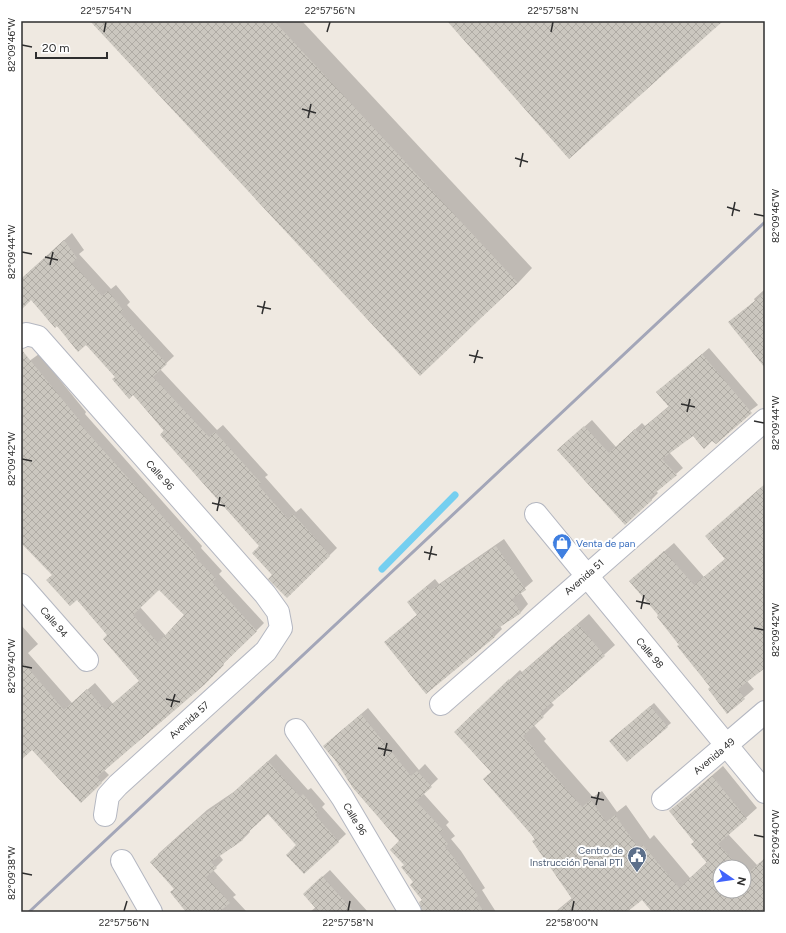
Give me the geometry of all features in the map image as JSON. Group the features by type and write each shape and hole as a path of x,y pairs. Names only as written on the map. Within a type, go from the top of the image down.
{"street":[{"name":"Calle 96","path":"24,336 38,337 265,594 278,612 281,628"},
{"name":"Avenida 51","path":"441,704 586,575 765,420"},
{"name":"Calle 98","path":"536,514 765,792"},
{"name":"Calle 94","path":"21,585 87,660"},
{"name":"Avenida 57","path":"104,815 108,796 118,785 266,651 281,628"},
{"name":"Avenida 49","path":"663,799 727,746 765,712"},
{"name":"Calle 96","path":"296,730 342,797 410,912"},
{"path":"122,861 151,912"}],"building":[{"path":"90,21 274,21 518,283 420,376"},
{"path":"447,21 723,21 569,159"},
{"path":"64,240 77,258 72,263 102,296 108,291 123,310 120,313 167,364 153,377 209,437 215,432 261,483 258,485 288,519 293,514 330,556 287,598 268,579 272,575 252,553 259,546 160,435 164,430 133,395 129,399 112,379 115,377 86,345 78,352 57,326 55,328 31,300 21,310 21,279"},
{"path":"765,293 765,368 728,322"},
{"path":"21,349 80,421 78,422 196,554 194,556 216,579 212,582 257,631 204,685 97,777 102,783 81,803 32,750 21,760 21,660 64,710 87,689 105,710 139,681 103,639 107,635 77,600 70,606 46,580 52,575 21,543","holes":["159,590 184,615 158,643 133,615"]},
{"path":"702,354 752,413 716,444 712,441 704,449 693,436 662,459 677,475 649,498 652,500 625,525 557,450 584,426 609,453 635,429 638,432 669,407 656,392"},
{"path":"765,484 765,668 738,689 745,699 727,714 708,689 710,687 677,646 679,645 657,617 658,615 629,581 664,551 694,585 725,559 705,536"},
{"path":"496,546 526,590 512,599 521,613 491,633 495,637 426,694 384,642 417,615 407,602 427,586 430,591"},
{"path":"578,624 605,656 540,713 544,717 523,736 536,751 534,753 582,807 591,800 606,822 615,815 639,849 643,845 679,888 707,863 691,844 694,842 669,811 712,776 747,819 718,844 732,859 712,859 712,899 752,899 752,870 765,858 765,912 652,912 642,900 627,912 556,912 572,899 532,841 535,839 483,779 491,772 454,732 509,679 511,682"},
{"path":"650,706 668,727 627,762 609,741"},
{"path":"361,714 411,776 417,771 432,787 416,801 443,830 439,833 448,844 445,847 454,858 478,896 475,898 484,912 422,912 419,902 422,900 410,885 413,882 401,867 404,865 390,850 399,841 353,788 335,760 323,746"},
{"path":"268,761 300,797 303,794 318,812 315,815 339,842 304,874 286,855 296,845 268,814 242,838 243,840 211,862 217,868 206,877 230,903 219,912 186,912 170,892 174,889 150,862 199,818 226,799"},
{"path":"322,876 354,912 319,912 303,894"}],"waterway":[{"path":"382,569 455,495"}],"railway":[{"path":"29,912 765,222"}],"place":[{"name":"Venta de pan","path":"562,560"},
{"name":"Centro de Instrucción Penal PTI","path":"637,873"}]}
